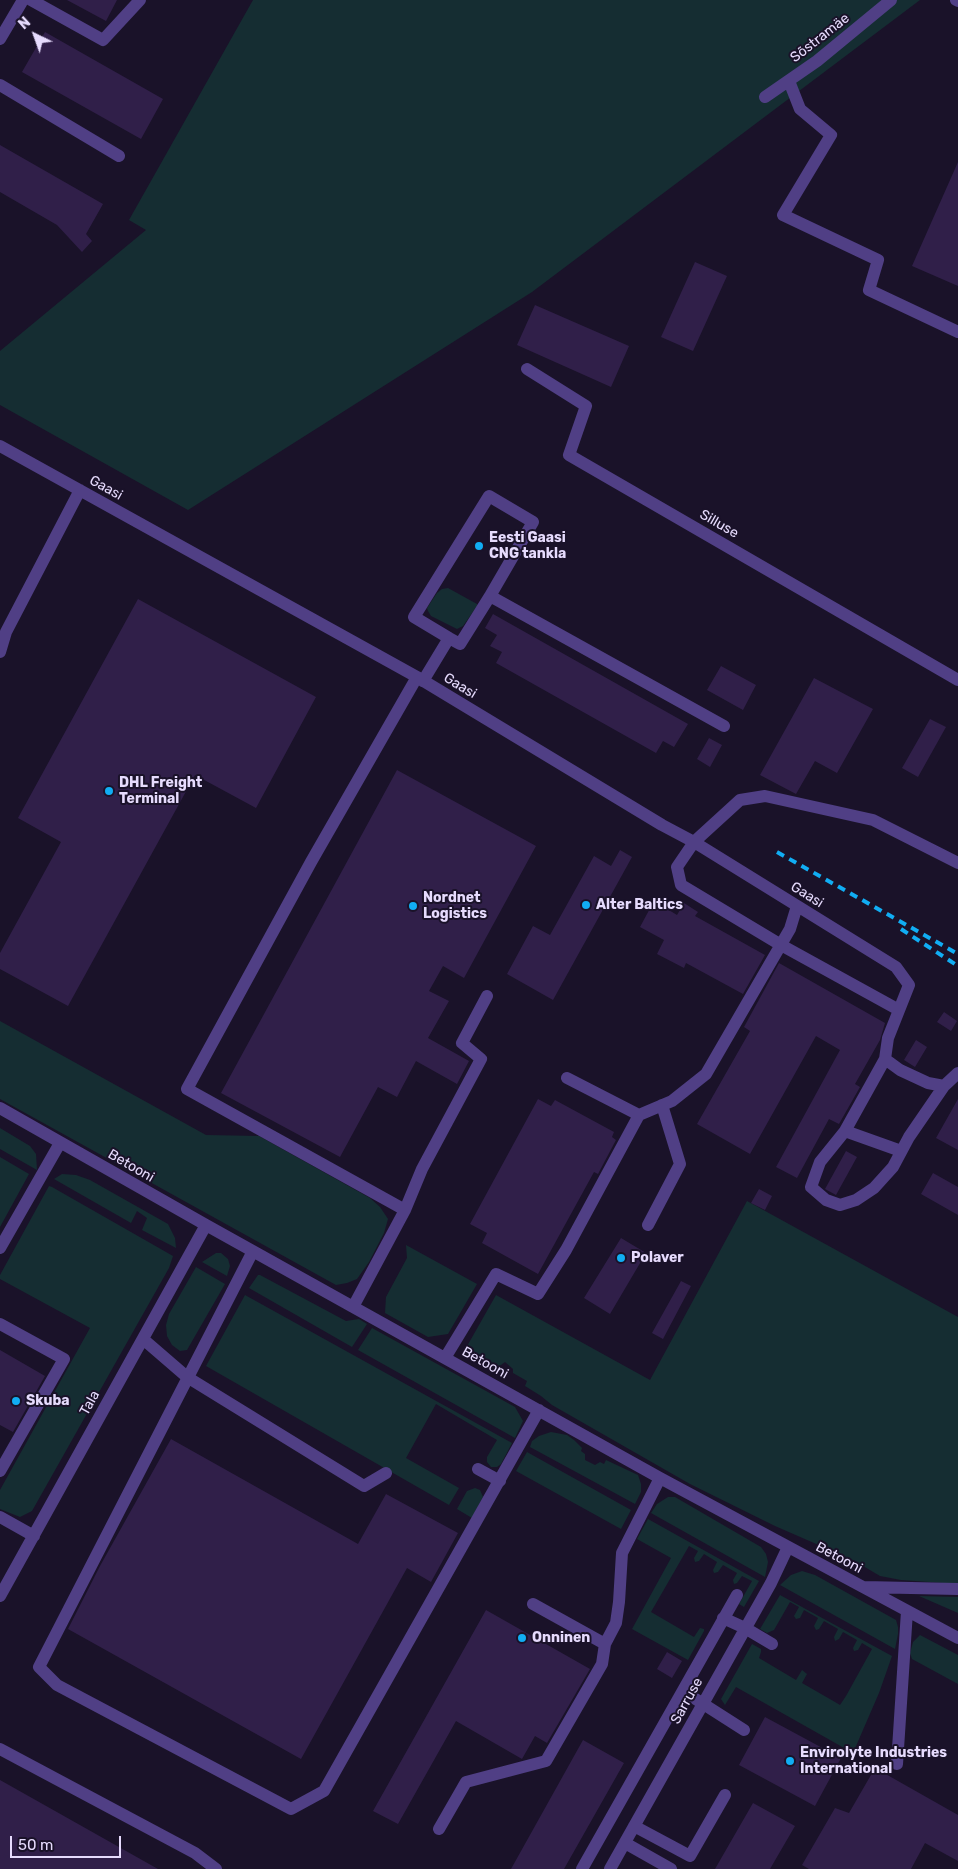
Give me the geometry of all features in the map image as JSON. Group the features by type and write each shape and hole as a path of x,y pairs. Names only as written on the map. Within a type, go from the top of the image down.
{"street":[{"path":"0,39 23,0"},
{"path":"31,0 103,40 140,0"},
{"name":"Sõstramäe","path":"765,97 817,61 891,0"},
{"path":"789,81 800,109 831,135 783,214 878,260 869,290 958,332"},
{"path":"0,85 119,156"},
{"name":"Silluse","path":"527,369 586,406 569,455 958,680"},
{"name":"Gaasi","path":"0,446 420,679 662,825 694,842 896,967 909,985 899,1010"},
{"path":"0,652 6,632 80,490"},
{"path":"488,496 533,522 460,644 449,638 414,617 488,496"},
{"path":"490,596 724,726"},
{"path":"405,1210 187,1089 311,862 420,679 449,638"},
{"path":"958,863 873,820 764,796 740,800 694,842 677,867 682,885 781,945 899,1010 888,1038 885,1059 845,1131 820,1162 811,1187 826,1200 840,1205 856,1200 874,1188 893,1167 909,1137 944,1086 958,1074"},
{"path":"445,1358 496,1274 538,1294 566,1250 639,1115 672,1100 706,1074 790,929 797,906"},
{"path":"353,1307 405,1210 422,1169 481,1060 462,1042 487,996"},
{"path":"885,1059 900,1070 928,1083 944,1086"},
{"path":"568,1078 639,1115"},
{"path":"648,1225 680,1164 662,1105"},
{"name":"Betooni","path":"0,1108 206,1226 660,1478 958,1638"},
{"path":"845,1131 901,1151"},
{"path":"0,1248 60,1143"},
{"name":"Tala","path":"0,1596 206,1226"},
{"path":"254,1251 38,1667 57,1685 291,1809 324,1791 539,1410"},
{"path":"0,1324 64,1359 0,1471"},
{"path":"143,1339 187,1377 364,1486 386,1473"},
{"path":"478,1470 500,1481"},
{"path":"440,1829 466,1782 546,1761 602,1664 605,1644 616,1623 620,1602 622,1553 660,1478"},
{"path":"0,1517 34,1536"},
{"name":"Sarruse","path":"610,1869 745,1628 788,1547"},
{"path":"861,1586 958,1589"},
{"path":"582,1869 737,1595"},
{"path":"533,1604 605,1644"},
{"path":"897,1764 907,1611"},
{"path":"723,1618 772,1644"},
{"path":"682,1691 696,1698 702,1704 744,1730"},
{"path":"0,1749 195,1853 216,1869"},
{"path":"634,1826 690,1856 725,1795"},
{"path":"625,1843 671,1869"}],"green space":[{"path":"253,0 920,0 532,292 188,510 0,405 0,351 146,230 129,220"},
{"path":"448,588 477,604 463,626 457,629 431,616 427,608 437,593 442,589"},
{"path":"0,1021 206,1135 259,1136 370,1198 380,1207 388,1219 384,1233 369,1262 357,1279 336,1285 0,1099"},
{"path":"0,1128 30,1146 36,1154 37,1170 0,1149"},
{"path":"0,1157 29,1174 0,1227"},
{"path":"62,1174 76,1175 90,1180 168,1224 175,1238 176,1248 142,1230 147,1218 137,1211 131,1223 54,1179"},
{"path":"49,1186 173,1256 169,1268 32,1511 20,1517 0,1509 0,1490 90,1328 0,1279 0,1275"},
{"path":"747,1201 958,1317 958,1584 901,1580 880,1576 853,1560 775,1526 690,1484 552,1405 525,1386 527,1381 513,1373 513,1369 505,1362 497,1368 467,1356 466,1348 496,1295 650,1380"},
{"path":"406,1245 477,1284 448,1334 428,1337 385,1313 386,1297 407,1258"},
{"path":"216,1253 221,1253 228,1259 230,1266 227,1276 202,1262"},
{"path":"196,1267 225,1284 187,1350 180,1351 172,1345 167,1336 166,1325 169,1314"},
{"path":"258,1275 346,1321 359,1319 367,1324 352,1347 249,1288"},
{"path":"245,1295 512,1443 501,1464 497,1467 491,1467 487,1462 487,1457 497,1440 436,1404 406,1458 459,1488 449,1505 206,1366"},
{"path":"372,1328 515,1407 523,1421 515,1438 358,1350"},
{"path":"551,1432 567,1435 574,1440 582,1448 581,1451 585,1454 585,1460 595,1465 600,1462 604,1464 606,1460 638,1475 641,1492 635,1504 530,1447 532,1441 539,1436"},
{"path":"527,1452 631,1510 621,1529 516,1471"},
{"path":"475,1488 480,1490 483,1497 472,1518 457,1509 467,1491"},
{"path":"668,1497 675,1497 761,1547 766,1554 768,1562 765,1577 651,1513 657,1504"},
{"path":"648,1519 759,1581 744,1607 739,1604 752,1581 742,1576 734,1584 733,1580 737,1573 723,1565 718,1572 714,1573 713,1570 717,1562 704,1554 699,1561 695,1562 694,1558 698,1551 689,1546 651,1612 694,1637 700,1628 704,1629 688,1660 632,1629 671,1558 637,1539"},
{"path":"802,1571 815,1575 896,1620 898,1634 895,1649 780,1585 791,1575"},
{"path":"780,1595 892,1656 879,1693 853,1753 736,1687 725,1705 721,1699 752,1644 761,1649 759,1658 796,1680 802,1670 807,1674 802,1683 840,1705 846,1696 872,1649 862,1643 858,1650 854,1651 853,1648 857,1640 843,1632 839,1639 835,1641 834,1637 838,1629 824,1621 819,1629 816,1630 814,1626 818,1618 804,1610 800,1618 796,1619 794,1616 799,1607 790,1602 774,1630 767,1633 760,1629"},
{"path":"919,1596 958,1597 958,1613"},
{"path":"920,1635 958,1655 958,1684 912,1659 910,1653 913,1642"}],"building":[{"path":"67,0 117,0 106,21"},
{"path":"45,32 163,99 141,139 22,72"},
{"path":"0,145 103,204 86,234 92,241 82,252 57,225 0,192"},
{"path":"958,162 958,286 912,266"},
{"path":"695,262 727,276 693,351 661,337"},
{"path":"535,305 629,346 611,387 517,345"},
{"name":"DHL Freight Terminal","path":"138,599 316,697 256,808 195,775 68,1006 0,969 0,953 61,842 18,818"},
{"path":"493,614 688,724 674,747 663,741 656,753 496,663 502,652 490,646 497,635 485,628"},
{"path":"721,666 756,685 743,710 707,690"},
{"path":"814,678 873,709 837,773 815,761 796,794 760,775"},
{"path":"930,719 946,727 918,777 902,768"},
{"path":"709,738 722,745 710,767 697,759"},
{"name":"Nordnet Logistics","path":"397,770 536,846 464,978 443,966 429,991 449,1001 428,1038 469,1061 457,1084 416,1061 397,1097 378,1087 340,1157 221,1093"},
{"name":"Alter Baltics","path":"620,850 632,857 553,1000 507,974 533,926 550,935 594,856 611,866"},
{"path":"654,901 677,915 684,903 698,912 695,916 765,955 743,994 686,963 684,968 657,954 664,940 640,927"},
{"path":"779,963 885,1023 880,1040 855,1084 860,1087 839,1124 829,1119 797,1178 776,1167 840,1050 816,1036 750,1154 697,1124 750,1031 744,1027"},
{"path":"944,1012 957,1021 951,1031 937,1022"},
{"path":"916,1040 927,1047 915,1067 904,1060"},
{"path":"538,1099 551,1106 555,1100 614,1132 612,1137 616,1140 598,1174 594,1172 538,1274 482,1243 487,1233 470,1224"},
{"path":"958,1099 958,1150 936,1138"},
{"path":"846,1151 857,1157 836,1195 825,1189"},
{"path":"933,1173 958,1187 958,1215 921,1194"},
{"path":"759,1189 772,1196 765,1210 751,1203"},
{"path":"621,1238 646,1253 610,1314 584,1298"},
{"path":"681,1281 691,1286 663,1339 652,1333"},
{"name":"Skuba","path":"0,1350 45,1376 13,1432 0,1425"},
{"path":"171,1439 358,1544 386,1494 458,1533 431,1582 407,1568 301,1759 68,1629 100,1566"},
{"path":"486,1610 590,1669 547,1743 535,1736 522,1759 456,1721 398,1824 373,1811"},
{"path":"667,1652 682,1661 672,1678 657,1669"},
{"name":"Envirolyte Industries International","path":"765,1717 841,1758 815,1806 739,1765"},
{"path":"583,1740 624,1763 564,1869 511,1869"},
{"path":"875,1768 958,1815 958,1861 925,1843 911,1869 809,1869 802,1865 835,1808 849,1813"},
{"path":"0,1780 158,1869 0,1869"},
{"path":"753,1803 795,1826 770,1869 715,1869"}],"railway":[{"path":"777,852 958,954"},
{"path":"901,929 958,966"}],"place":[{"name":"Eesti Gaasi CNG tankla","path":"479,546"},
{"name":"DHL Freight Terminal","path":"109,791"},
{"name":"Alter Baltics","path":"586,905"},
{"name":"Nordnet Logistics","path":"413,906"},
{"name":"Polaver","path":"621,1258"},
{"name":"Skuba","path":"16,1401"},
{"name":"Onninen","path":"522,1638"},
{"name":"Envirolyte Industries International","path":"790,1761"}]}
